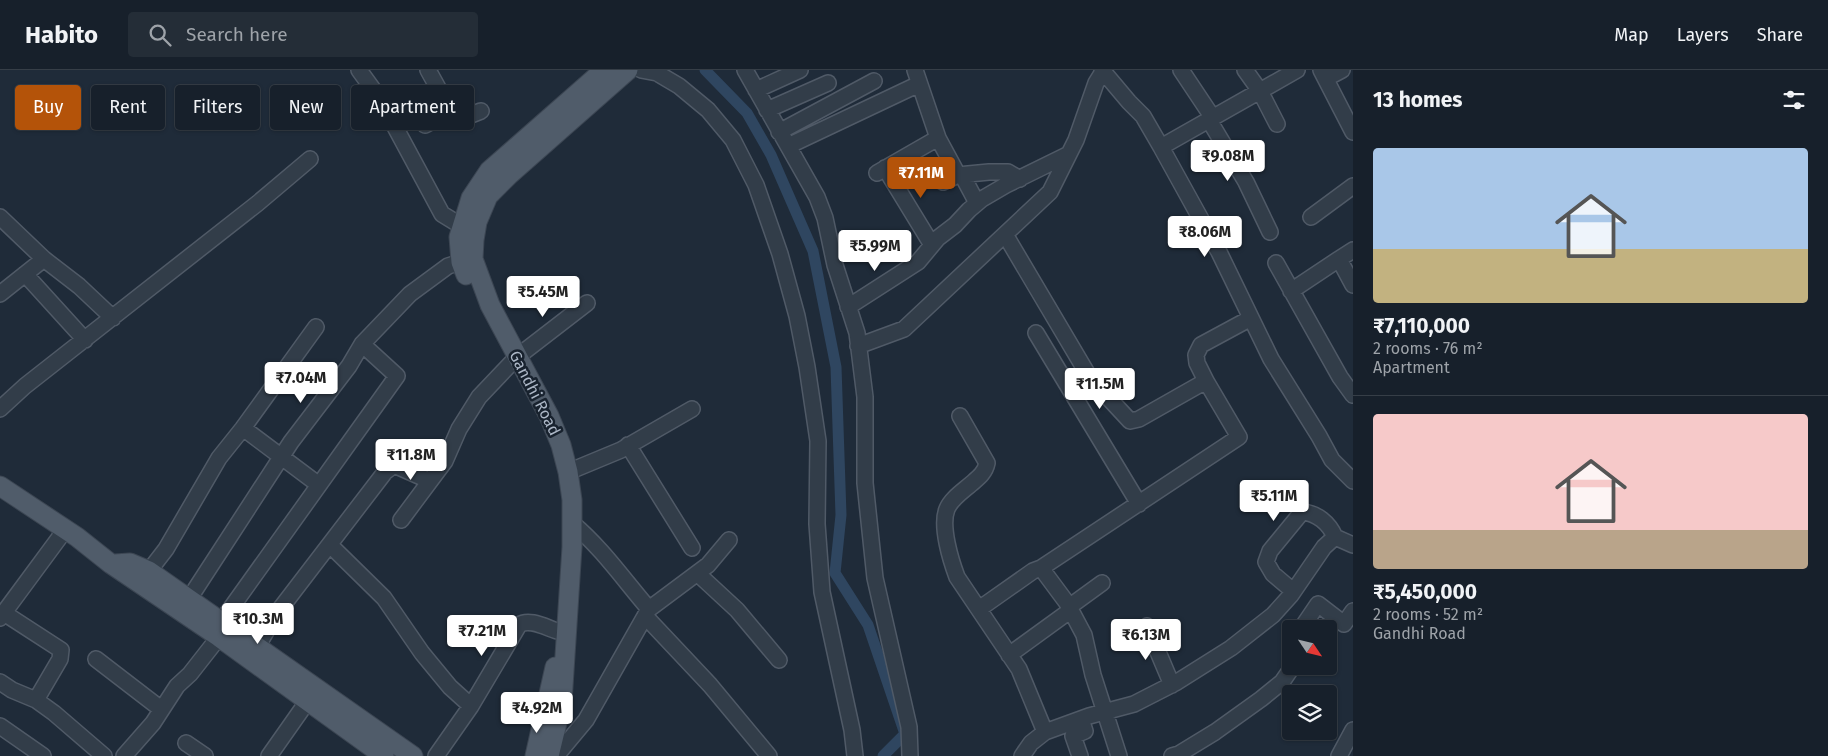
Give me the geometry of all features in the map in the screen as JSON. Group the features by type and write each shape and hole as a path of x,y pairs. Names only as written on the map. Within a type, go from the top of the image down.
{"main road":[{"path":"535,756 555,664 560,514 555,463 547,438 513,361 478,310 461,262 459,237 471,198 489,171 604,70"},
{"name":"Gandhi Road","path":"549,756 562,702 572,500 568,472 561,445 549,416 513,361 473,259 476,222 488,196 495,188 628,70"},
{"path":"0,486 66,530 111,564 220,629 312,695 413,756"},
{"path":"111,564 130,563 149,571 189,599 220,629 257,647 384,756"}],"street":[{"path":"359,70 380,99 442,214 455,222 463,224"},
{"path":"428,70 436,85"},
{"path":"641,70 656,73 679,86 708,110 733,140 756,185 780,254 797,316 807,367 818,442 817,524 822,592 852,730 855,756"},
{"path":"745,70 817,197 825,218 835,265 857,333 864,397 865,483 875,578 908,727 910,756"},
{"path":"756,90 800,70"},
{"path":"858,346 904,329 1006,236 1050,192 1076,140 1096,83 1103,70 1143,116 1218,252 1272,359 1332,460 1353,482"},
{"path":"1181,70 1246,182 1270,232"},
{"path":"1245,70 1260,91 1277,124"},
{"path":"1161,147 1297,70"},
{"path":"1342,70 1324,74 1351,124"},
{"path":"767,110 825,77 847,118"},
{"path":"788,146 847,118 917,77 938,138 977,203"},
{"path":"779,132 874,81"},
{"path":"474,113 481,110"},
{"path":"932,245 881,171 938,138"},
{"path":"848,307 918,262 932,245 977,203 1069,154"},
{"path":"0,409 25,386 258,203 310,159"},
{"path":"943,182 960,175 1008,172 1020,179"},
{"path":"1312,217 1353,186"},
{"path":"0,217 44,259 79,286 113,318"},
{"path":"1006,236 1090,378 1130,421 1139,418 1206,381"},
{"path":"1291,290 1353,250"},
{"path":"0,294 44,259"},
{"path":"1339,259 1353,285"},
{"path":"189,599 282,456 349,366 362,344 410,294 448,266 461,262"},
{"path":"1276,263 1340,376 1353,395"},
{"path":"25,274 84,340"},
{"path":"401,520 445,461 459,429 479,397 513,361 587,303"},
{"path":"979,609 1033,571 1041,568 1239,438 1196,363 1196,355 1201,345 1251,318"},
{"path":"149,571 171,541 219,458 316,327"},
{"path":"1036,333 1139,504"},
{"path":"124,756 153,723 177,686 190,674 319,485 397,376 362,344"},
{"path":"568,472 628,445 692,409"},
{"path":"960,416 987,463 982,475 954,499 948,507 945,516 951,562 957,577 1024,679 1045,732"},
{"path":"243,428 319,485"},
{"path":"628,445 692,548"},
{"path":"257,647 277,613 385,472 394,465 430,482"},
{"path":"1293,591 1273,574 1266,562 1270,551 1302,512 1312,513 1330,526 1335,536 1353,545"},
{"path":"572,523 590,537 647,612 769,756"},
{"path":"36,700 60,659 61,650 2,616 66,530"},
{"path":"1022,756 1031,743 1045,732 1104,711 1134,704 1172,685 1231,648 1273,615 1293,591 1324,547 1335,536"},
{"path":"556,756 586,720 647,612 708,565 729,540"},
{"path":"330,545 384,598 422,654 450,687 471,706"},
{"path":"1041,568 1070,609 1084,635 1093,675 1119,756"},
{"path":"697,573 737,610 779,660"},
{"path":"1009,655 1102,583"},
{"path":"1307,620 1318,604 1344,624 1353,611"},
{"path":"436,756 471,706 519,625 529,622 557,631"},
{"path":"1147,626 1172,685"},
{"path":"96,659 161,710"},
{"path":"1172,756 1179,754 1215,732 1261,700 1282,682 1286,675"},
{"path":"0,682 12,690 36,700 104,756"},
{"path":"269,756 312,695"},
{"path":"1080,756 1072,736 1085,731 1081,719"},
{"path":"0,726 43,756"},
{"path":"1339,756 1353,730"},
{"path":"186,743 205,756"}],"waterway":[{"path":"705,70 747,113 771,155 813,251 836,367 841,515 835,573 868,625 905,734 883,756"}]}
